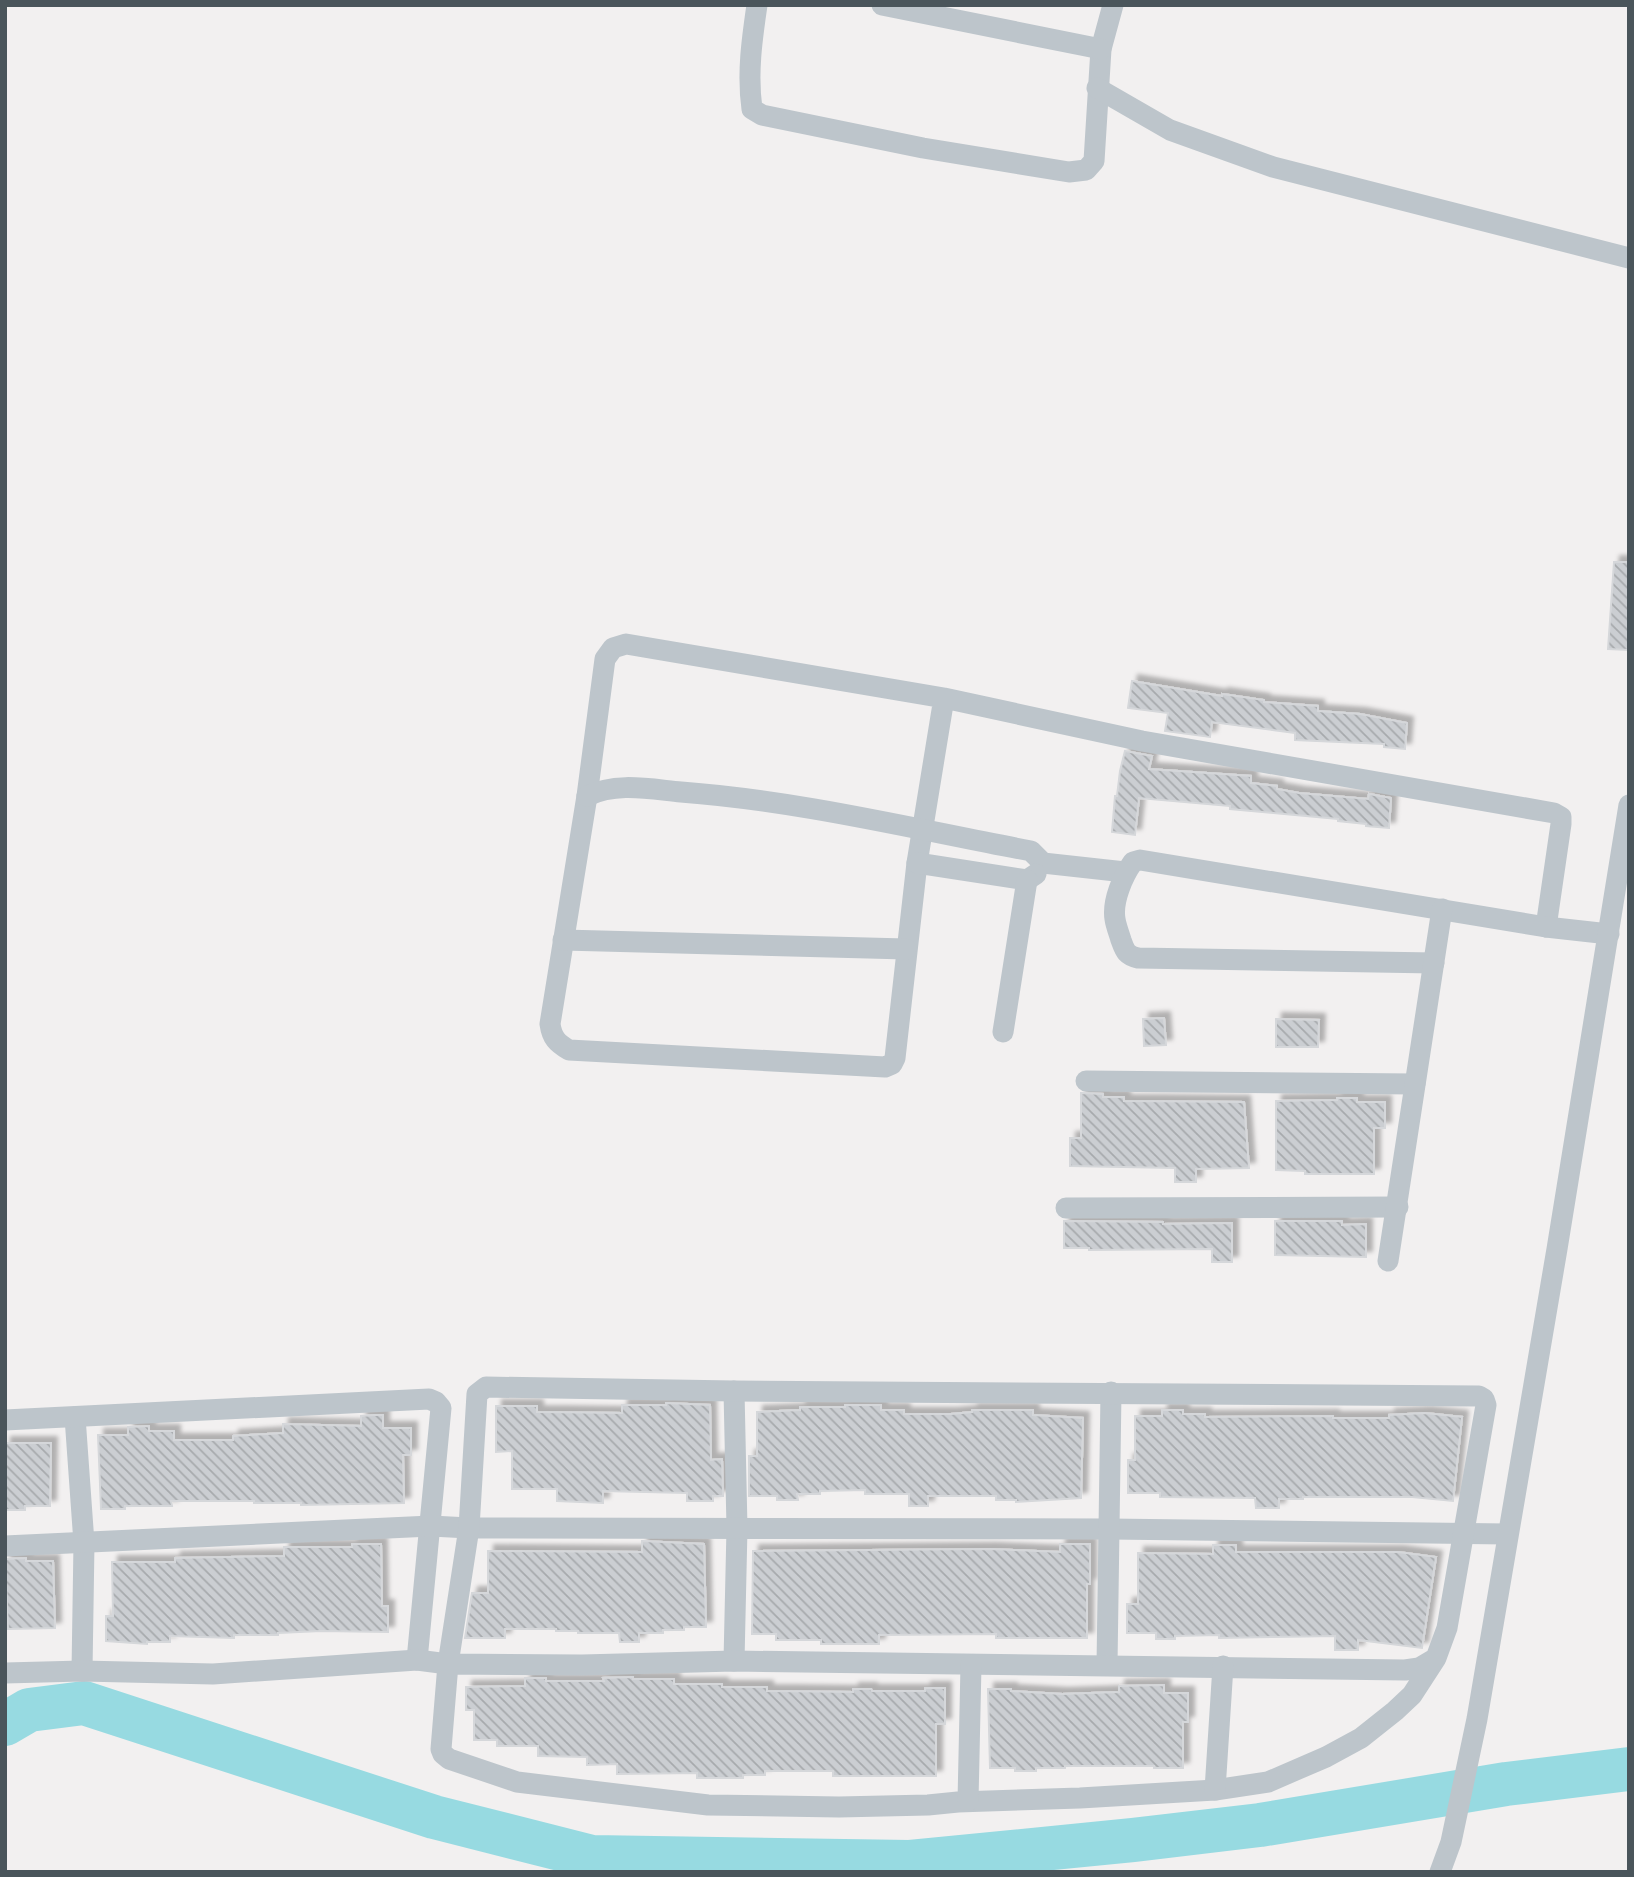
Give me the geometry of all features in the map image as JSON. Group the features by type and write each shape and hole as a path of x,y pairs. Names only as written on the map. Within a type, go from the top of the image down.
{"street":[{"path":"757,5 749,89 752,109 762,116 923,148 1069,172 1086,170 1094,161 1101,49 1113,5"},
{"path":"882,5 1101,49"},
{"path":"1097,88 1170,130 1273,167 1629,258"},
{"path":"944,698 917,863 895,1058 892,1064 885,1068 569,1050 557,1043 551,1033 550,1024 587,796 605,659 613,648 626,644 944,698 1142,741 1554,813 1561,817 1561,824 1546,927"},
{"path":"587,796 611,787 721,795 877,819 1031,851 1043,863 1125,872"},
{"path":"1440,1872 1451,1842 1477,1719 1629,806"},
{"path":"1434,963 1129,956 1125,951 1114,909 1125,872 1133,862 1140,860 1546,927 1609,934"},
{"path":"917,863 1027,880 1036,874 1043,863"},
{"path":"1003,1032 1027,880"},
{"path":"1388,1261 1442,909"},
{"path":"563,940 906,949"},
{"path":"1086,1081 1415,1084"},
{"path":"1066,1208 1398,1207"},
{"path":"486,1387 734,1391 1479,1396 1484,1399 1486,1405 1447,1628 1436,1658 1412,1695 1361,1738 1326,1758 1268,1782 1215,1790 928,1805 708,1805 517,1782 449,1759 441,1749 448,1664 469,1528 477,1394 480,1390 486,1387"},
{"path":"734,1391 737,1528 734,1661"},
{"path":"1107,1665 1111,1392"},
{"path":"5,1420 429,1399 436,1402 441,1408 417,1660"},
{"path":"75,1417 84,1543 82,1671"},
{"path":"5,1546 431,1526 1507,1534"},
{"path":"5,1673 82,1671 213,1674 417,1660 448,1664 582,1665 734,1661 1405,1671 1419,1668 1436,1658"},
{"path":"968,1801 971,1665"},
{"path":"1215,1790 1223,1667"}],"building":[{"path":"1614,562 1629,562 1629,650 1608,649"},
{"path":"1132,681 1264,702 1318,706 1318,711 1360,714 1407,723 1405,749 1384,747 1384,744 1295,740 1295,733 1212,722 1210,737 1165,731 1168,713 1128,708"},
{"path":"1125,751 1152,756 1149,769 1251,776 1251,783 1277,786 1277,789 1299,793 1368,799 1369,794 1391,798 1389,828 1338,819 1230,809 1230,806 1139,798 1135,835 1112,832 1115,796"},
{"path":"1164,1018 1166,1045 1144,1046 1143,1019"},
{"path":"1276,1019 1319,1020 1318,1047 1276,1047"},
{"path":"1081,1093 1124,1097 1124,1101 1244,1102 1249,1168 1196,1169 1196,1182 1175,1182 1175,1168 1070,1166 1070,1138 1081,1138"},
{"path":"1357,1098 1357,1102 1385,1102 1385,1128 1374,1128 1374,1174 1305,1174 1305,1171 1276,1170 1276,1101"},
{"path":"1064,1221 1232,1223 1232,1262 1212,1262 1212,1249 1064,1248"},
{"path":"1275,1221 1342,1221 1342,1225 1366,1224 1366,1257 1275,1255"},
{"path":"622,1405 710,1405 711,1460 722,1459 723,1496 713,1496 713,1501 687,1501 687,1493 603,1491 603,1503 557,1501 557,1489 512,1489 512,1451 496,1452 496,1406 537,1406 537,1412 622,1413"},
{"path":"881,1405 881,1410 904,1410 904,1414 1033,1410 1033,1415 1083,1418 1081,1498 1016,1502 996,1500 996,1496 928,1496 928,1506 909,1506 909,1494 865,1494 865,1490 797,1494 798,1500 777,1500 777,1496 749,1496 749,1456 757,1456 757,1412"},
{"path":"1162,1410 1183,1410 1183,1414 1205,1414 1205,1417 1389,1418 1389,1415 1425,1413 1462,1417 1453,1501 1412,1497 1303,1497 1279,1499 1279,1508 1256,1508 1255,1498 1160,1497 1160,1493 1128,1493 1128,1460 1135,1460 1135,1416 1162,1416"},
{"path":"383,1415 383,1428 411,1428 411,1455 403,1455 404,1503 301,1505 254,1501 171,1501 172,1506 101,1509 98,1435 128,1435 128,1427 149,1426 149,1431 174,1431 174,1440 233,1440 233,1436 283,1433 283,1424 361,1426 361,1416"},
{"path":"5,1443 51,1443 50,1506 25,1506 25,1510 5,1510"},
{"path":"642,1541 704,1544 706,1627 684,1627 684,1630 663,1630 663,1633 639,1633 639,1642 620,1642 619,1633 578,1633 556,1629 505,1629 505,1638 465,1638 472,1593 488,1593 488,1551 642,1552"},
{"path":"352,1544 381,1544 382,1606 388,1606 388,1632 321,1631 234,1635 234,1638 170,1636 170,1642 147,1644 106,1641 106,1616 113,1616 112,1562 175,1562 175,1558 284,1556 284,1547 352,1547"},
{"path":"1060,1544 1090,1544 1087,1638 996,1638 996,1634 879,1635 879,1644 821,1644 821,1640 776,1640 776,1634 752,1634 753,1551 991,1549 1060,1552"},
{"path":"1213,1545 1236,1545 1236,1552 1398,1552 1436,1557 1422,1648 1358,1640 1358,1650 1335,1650 1335,1636 1219,1638 1219,1635 1156,1639 1156,1633 1127,1633 1127,1604 1138,1604 1138,1553 1213,1554"},
{"path":"26,1558 26,1561 53,1561 55,1628 8,1629 5,1559"},
{"path":"525,1678 546,1678 546,1681 604,1681 603,1678 674,1679 674,1684 767,1687 767,1691 925,1691 925,1688 945,1688 945,1724 936,1724 936,1776 833,1776 833,1771 765,1771 765,1775 743,1775 743,1778 697,1778 697,1773 617,1774 617,1764 587,1765 587,1757 538,1756 538,1746 497,1746 497,1740 474,1740 474,1710 466,1710 466,1687 525,1686"},
{"path":"1164,1685 1164,1693 1188,1693 1188,1722 1183,1722 1183,1768 1065,1766 1015,1771 1015,1768 990,1768 988,1689 1062,1694 1119,1692 1119,1686"}],"waterway":[{"path":"5,1724 29,1710 84,1703 434,1817 592,1857 910,1862 1260,1825 1506,1784 1629,1769"}]}
